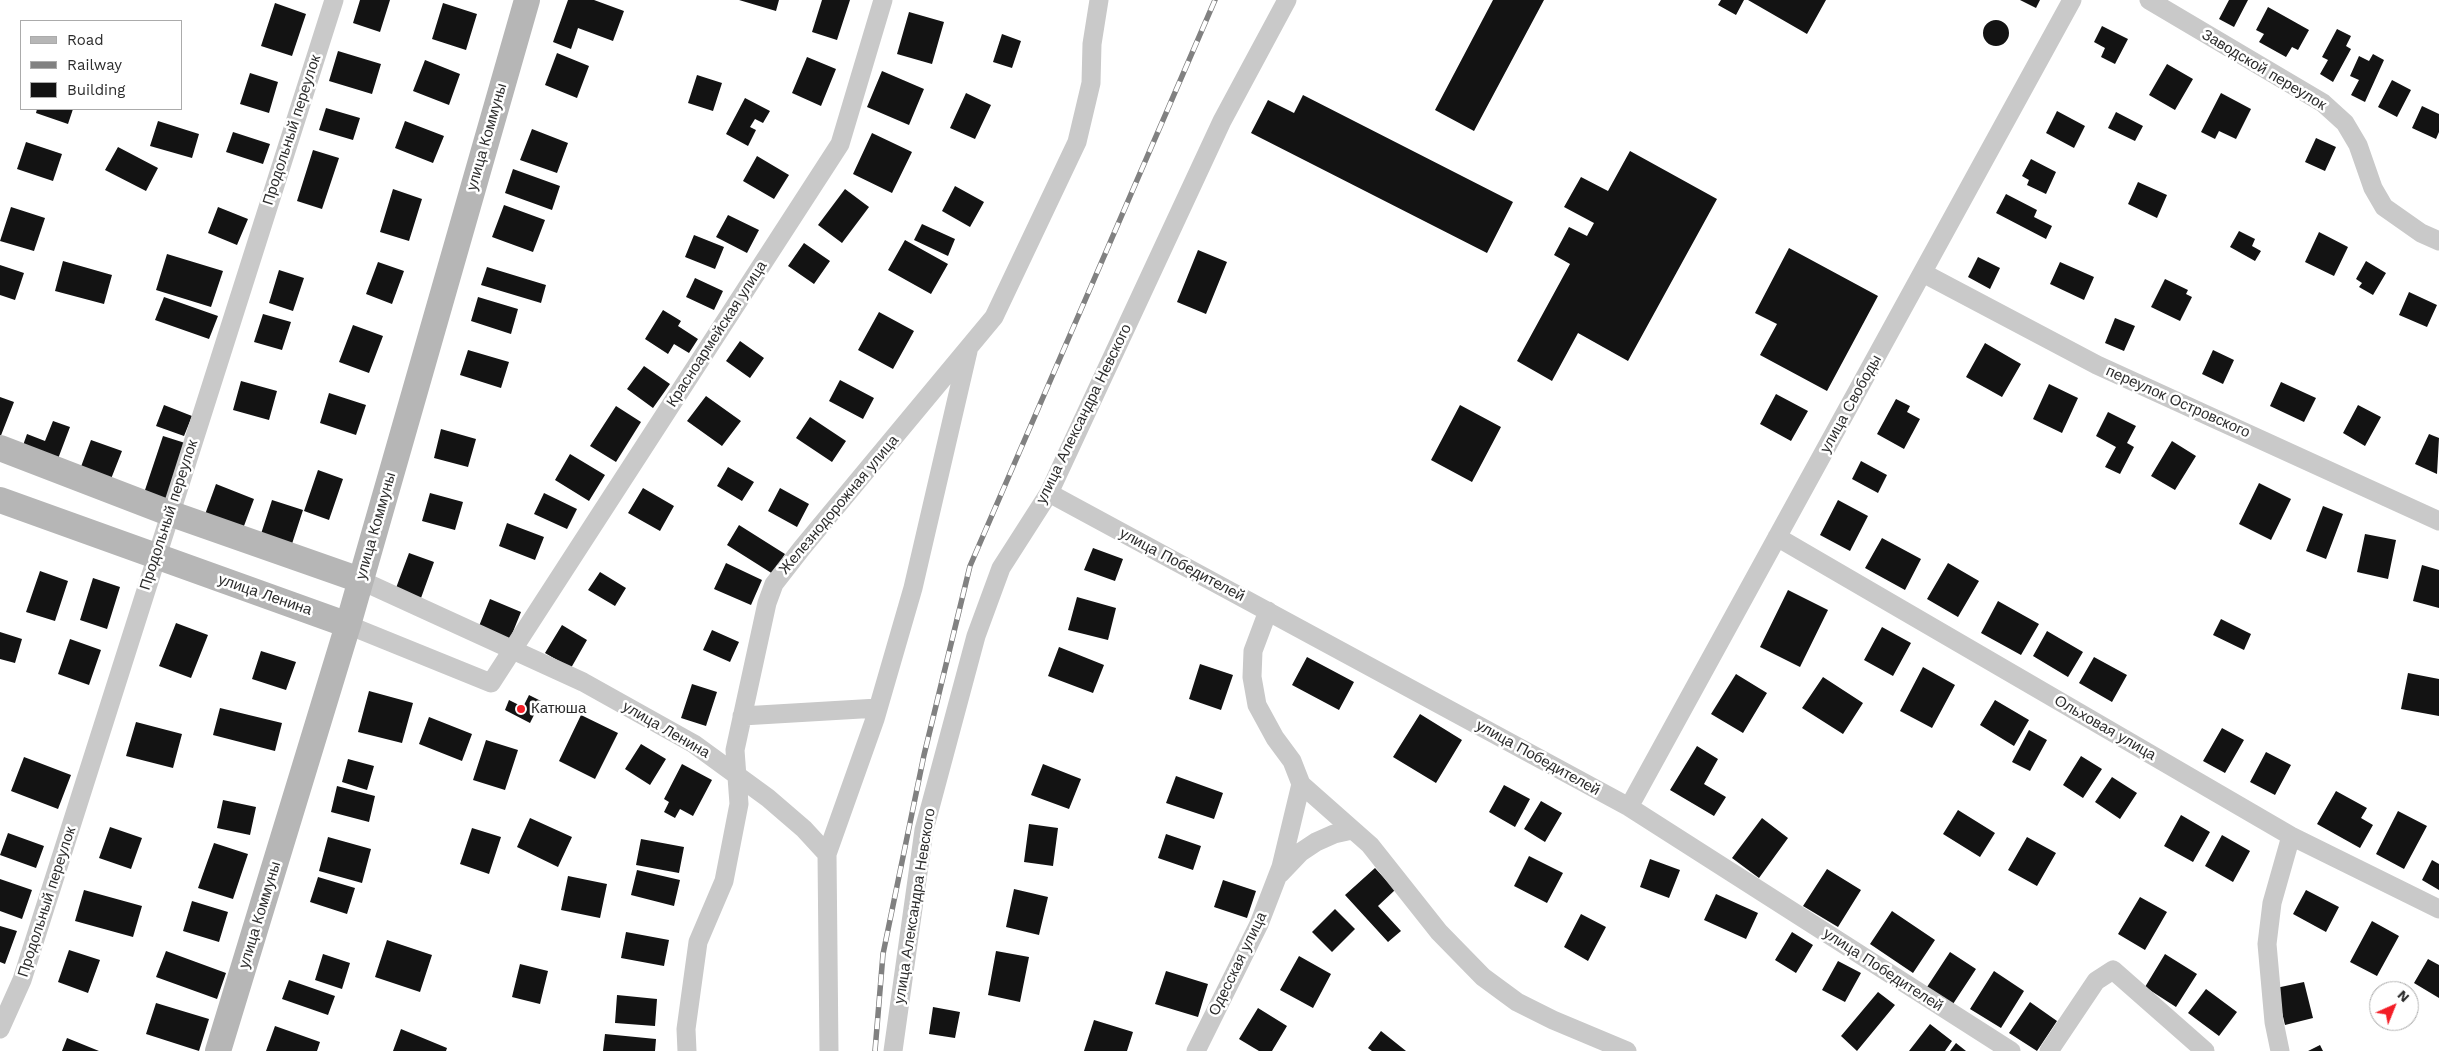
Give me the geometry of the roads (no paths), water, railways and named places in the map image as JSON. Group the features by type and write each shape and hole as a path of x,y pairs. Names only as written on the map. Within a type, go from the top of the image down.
{"street":[{"name":"Продольный переулок","path":"0,1029 22,980 155,556 334,0"},
{"name":"улица Коммуны","path":"218,1051 348,625 527,0"},
{"name":"Красноармейская улица","path":"512,650 840,144 883,0"},
{"name":"улица Александра Невского","path":"893,1051 924,830 946,741 976,636 1001,568 1048,493 1222,121 1286,0"},
{"name":"улица Свободы","path":"1629,807 2072,0"},
{"name":"Заводской переулок","path":"2149,0 2323,102 2345,123 2358,144 2373,188 2384,207 2422,233 2439,241"},
{"name":"Железнодорожная улица","path":"687,1051 686,1029 698,942 724,880 739,804 735,750 767,604 774,584 994,317 1076,142 1091,83 1096,1"},
{"name":"переулок Островского","path":"1923,273 2097,365 2439,521"},
{"path":"829,1051 827,854 878,708 913,588 969,348"},
{"name":"улица Ленина","path":"0,448 169,513 360,580 583,682 694,744 736,774 804,829 827,854"},
{"name":"улица Победителей","path":"1048,493 1629,807 2010,1051"},
{"name":"улица Ленина","path":"0,500 348,625 491,683 512,650"},
{"name":"Ольховая улица","path":"1777,537 2291,836 2439,910"},
{"path":"1268,611 1253,651 1252,677 1257,706 1275,738 1292,762 1301,784 1370,845 1439,932 1482,977 1517,1002 1553,1020 1627,1051"},
{"path":"742,716 878,708"},
{"name":"Одесская улица","path":"1196,1051 1258,924 1277,876 1301,784"},
{"name":"Одесская улица","path":"1277,876 1302,852 1316,842 1334,834 1352,830"},
{"path":"2280,1051 2274,1022 2267,944 2272,903 2291,836"},
{"path":"2049,1051 2096,981 2113,970 2205,1051"}],"railway":[{"path":"875,1051 883,954 924,755 970,566 1215,0"}],"place":[{"name":"Катюша","path":"521,709"}]}
